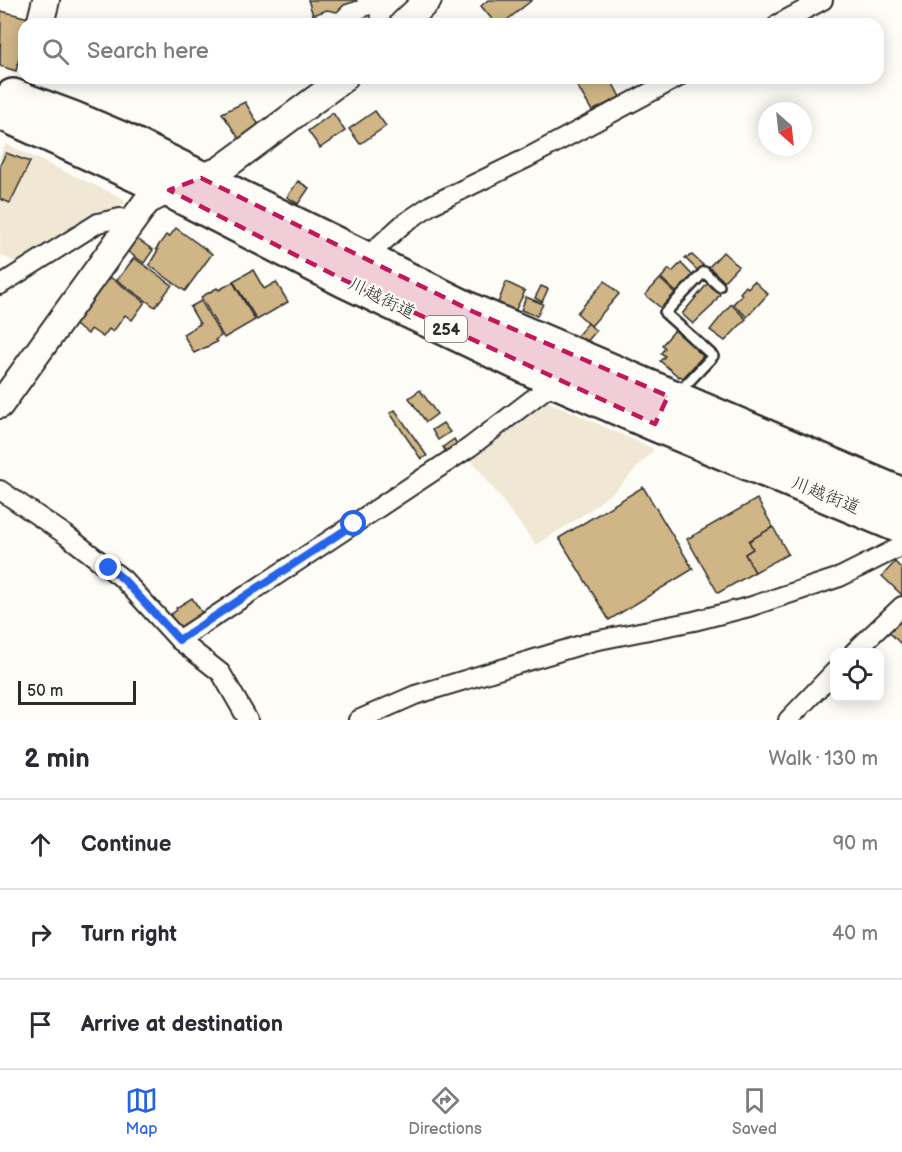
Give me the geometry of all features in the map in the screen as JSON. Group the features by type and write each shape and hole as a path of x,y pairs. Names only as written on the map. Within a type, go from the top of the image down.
{"highway":[{"name":"川越街道","path":"12,95 124,140 201,178 354,270 556,381 665,406 902,495"},
{"name":"川越街道","path":"12,95 169,190 354,270 474,312 902,527"}],"street":[{"path":"42,18 46,0"},
{"path":"409,18 428,0"},
{"path":"789,18 823,0"},
{"path":"0,405 147,201 220,170 336,84"},
{"path":"354,270 403,224 431,205 527,158 666,84"},
{"path":"0,285 98,223 120,218 133,221"},
{"path":"179,640 470,447 556,381"},
{"path":"0,490 66,535 123,579 179,640 221,673 248,720"},
{"path":"358,720 416,696 594,641 750,607 840,577 902,546"},
{"path":"858,648 902,606"},
{"path":"788,720 830,676"}],"lane":[{"path":"665,406 713,356 665,313 704,272 719,286"}],"highlighted area":[{"path":"201,178 474,312 668,396 655,424 344,280 169,190"}],"shaded area":[{"path":"6,144 124,199 124,204 93,218 19,264 0,255 0,156"},
{"path":"547,401 654,449 619,487 586,513 536,545 468,455"}],"building":[{"path":"308,0 357,1 344,5 337,12 327,10 313,15"},
{"path":"488,0 532,0 510,18 491,18 481,6"},
{"path":"1,11 29,18 18,18 16,71 0,66"},
{"path":"576,84 613,84 620,97 592,111"},
{"path":"245,102 260,127 240,140 222,113"},
{"path":"375,111 386,126 360,144 349,129"},
{"path":"333,113 345,131 320,148 308,131"},
{"path":"6,153 30,162 10,203 0,199 0,165"},
{"path":"298,181 309,188 298,204 287,197"},
{"path":"176,228 212,254 185,291 149,265 166,235 169,237"},
{"path":"133,236 153,250 144,263 124,249"},
{"path":"723,252 738,266 724,281 709,267"},
{"path":"692,255 703,265 698,271 685,258"},
{"path":"134,258 172,285 155,307 117,280"},
{"path":"681,263 693,276 677,293 661,278 669,269 672,272"},
{"path":"253,270 264,289 276,282 288,302 257,320 233,281"},
{"path":"107,275 145,302 132,320 125,315 113,332 109,329 103,337 91,329 88,334 73,324"},
{"path":"660,279 675,293 661,308 645,295"},
{"path":"605,281 619,294 591,326 577,313"},
{"path":"754,281 768,294 747,317 733,304 742,295 740,293 746,286 748,288"},
{"path":"233,282 255,320 224,338 201,297"},
{"path":"506,282 525,291 515,311 498,303"},
{"path":"708,283 720,294 711,307 693,324 682,314"},
{"path":"541,286 548,289 542,302 535,298"},
{"path":"526,297 543,304 537,316 521,310"},
{"path":"201,301 221,336 215,340 217,342 194,353 183,334 200,324 190,307"},
{"path":"731,304 746,319 725,341 710,330"},
{"path":"588,323 596,331 586,343 577,336"},
{"path":"675,330 703,356 683,378 660,361 665,356 661,353 665,348 662,345"},
{"path":"420,390 437,414 426,422 409,398"},
{"path":"395,410 427,456 421,459 390,413"},
{"path":"443,423 450,432 438,440 432,430"},
{"path":"454,439 457,444 446,452 443,447"},
{"path":"643,487 693,569 609,620 559,538"},
{"path":"757,499 773,527 749,541 753,549 745,554 755,572 718,593 687,539"},
{"path":"773,527 788,554 755,572 745,554 753,549 749,541"},
{"path":"895,562 902,569 902,595 882,576"},
{"path":"192,598 203,614 179,628 170,615 177,610 176,608"},
{"path":"902,617 902,645 888,631"}],"route":[{"path":"109,568 123,579 179,640 354,524"}]}
